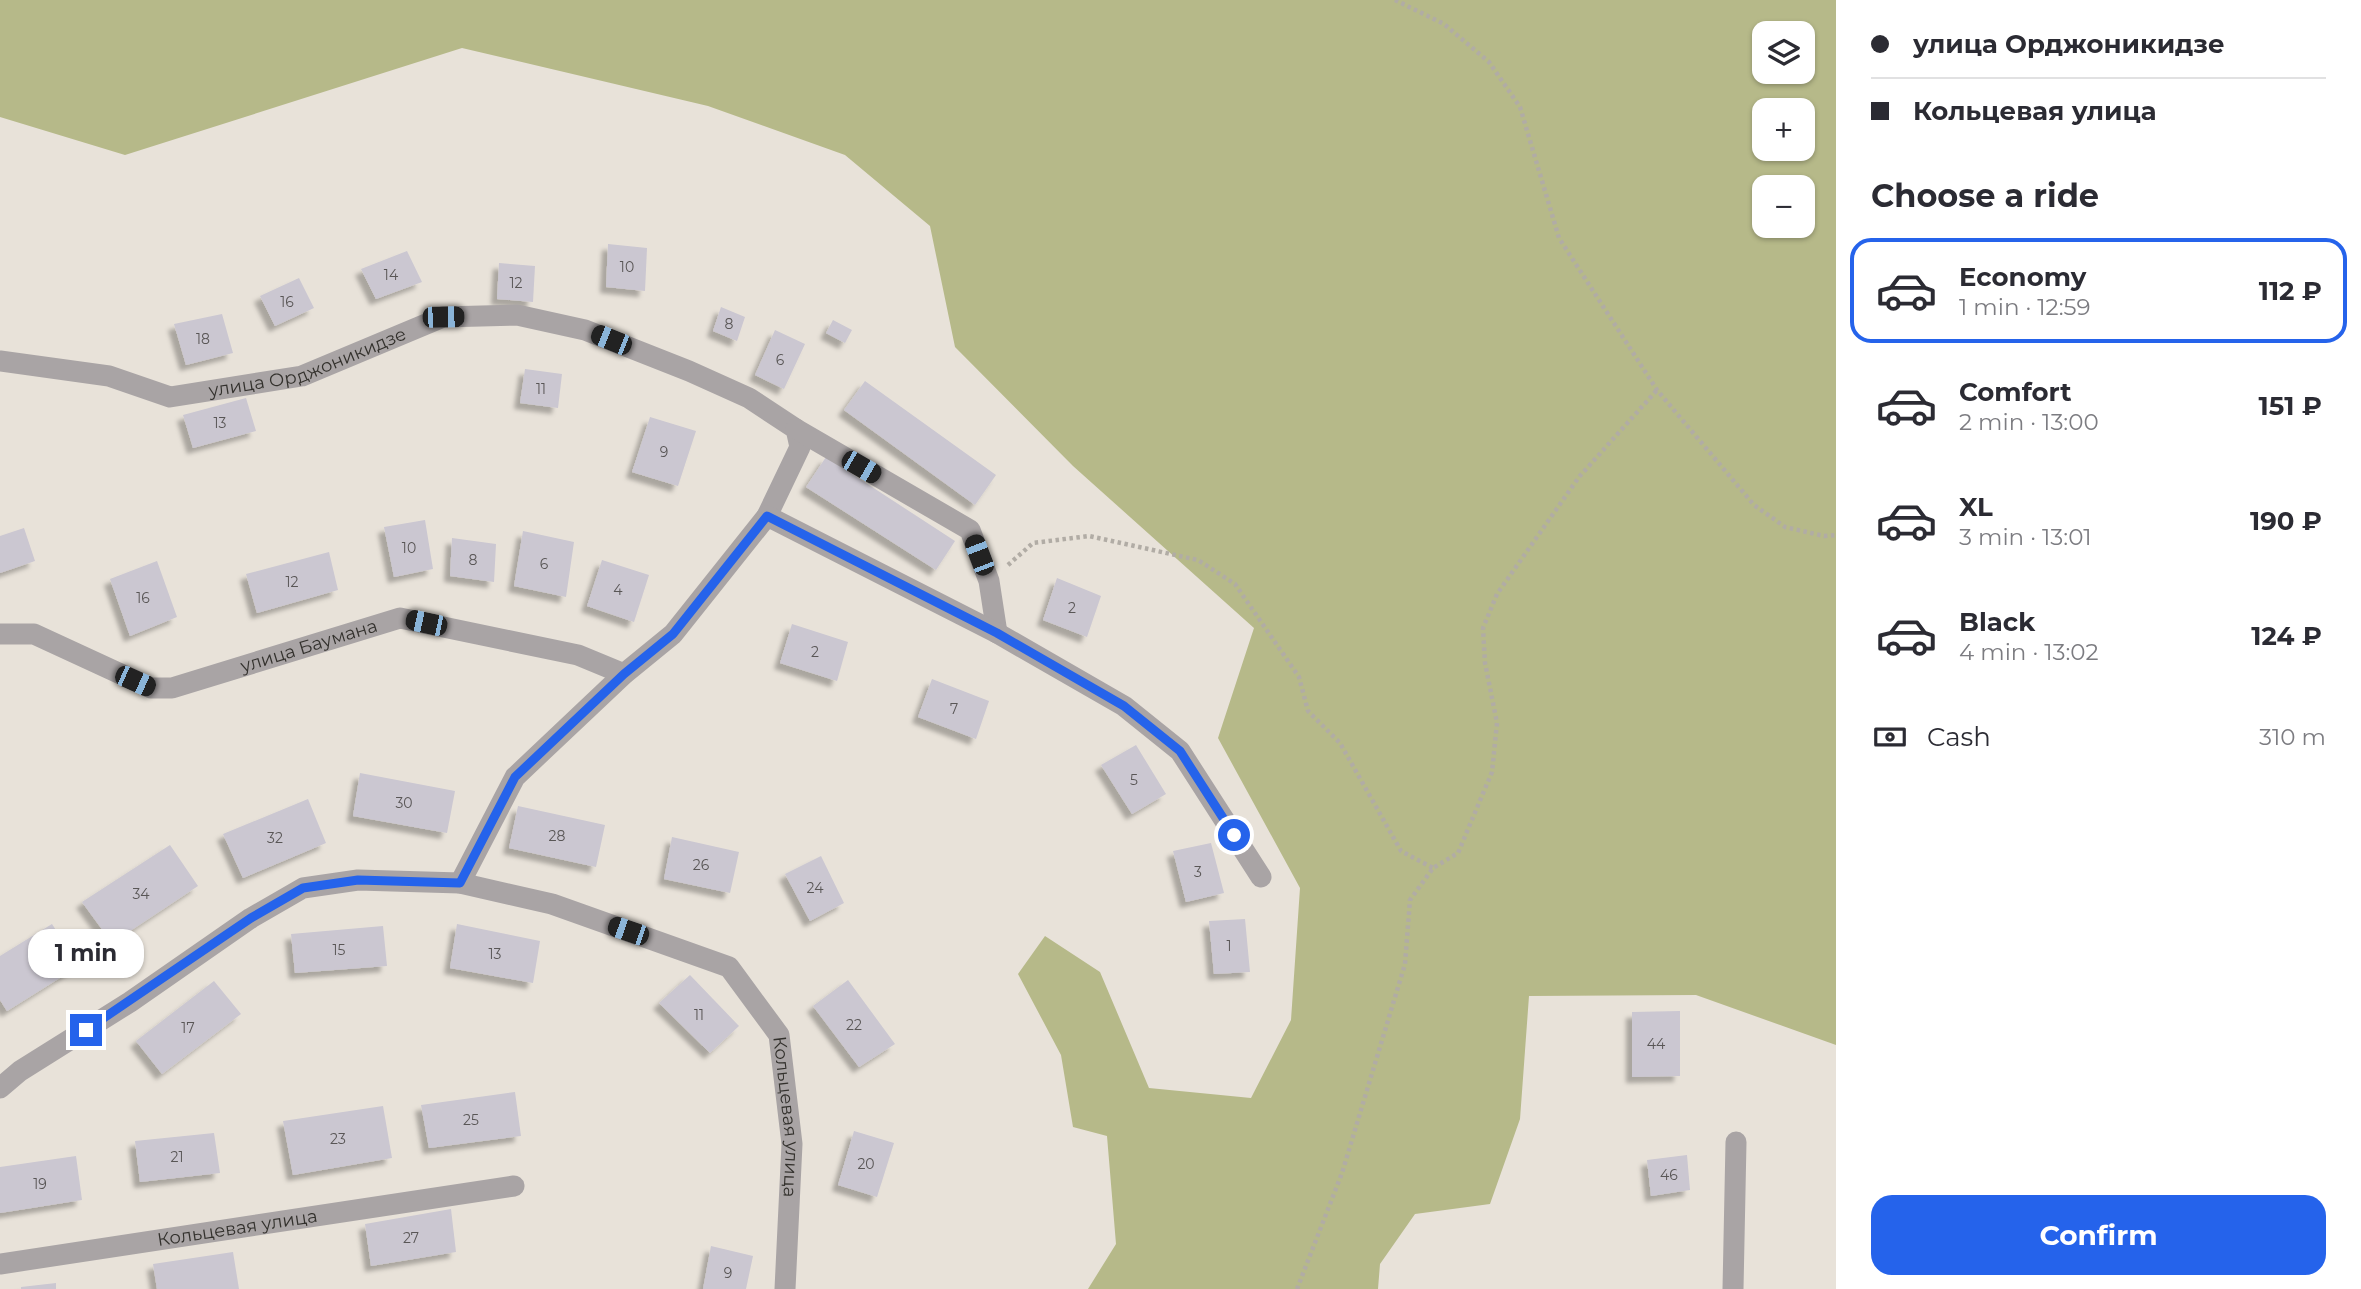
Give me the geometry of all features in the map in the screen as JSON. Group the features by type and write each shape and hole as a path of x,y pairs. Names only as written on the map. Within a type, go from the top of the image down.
{"street":[{"name":"улица Орджоникидзе","path":"0,361 109,376 170,397 302,376 443,317 517,315 585,330 749,398 796,429 970,530 989,581 997,633"},
{"path":"460,883 515,777 624,674 673,634 767,516 800,447 796,429"},
{"path":"767,516 997,633 1124,706 1180,751 1261,877"},
{"name":"улица Баумана","path":"0,634 34,634 151,688 172,688 400,618 578,655 624,674"},
{"name":"Кольцевая улица","path":"0,1088 20,1071 130,1002 251,918 303,888 358,880 460,883 552,904 729,967 779,1035 792,1144 785,1289"},
{"path":"1732,1289 1736,1142"},
{"name":"Кольцевая улица","path":"0,1264 514,1186"}],"path":[{"path":"1395,0 1444,24 1489,62 1520,107 1559,238 1657,390 1754,505 1784,527 1824,536 1836,535"},
{"path":"1297,1289 1342,1173 1405,964 1410,900 1433,868 1458,853 1492,772 1497,723 1485,663 1483,628 1497,594 1578,477 1657,390"},
{"path":"989,581 1033,543 1089,536 1198,560 1235,584 1299,677 1308,711 1340,743 1401,851 1433,868"}],"green space":[{"path":"0,0 1836,0 1836,1045 1696,995 1529,996 1520,1119 1490,1204 1415,1214 1380,1264 1378,1289 1088,1289 1116,1244 1107,1136 1073,1127 1061,1055 1018,974 1045,936 1100,972 1149,1088 1251,1098 1291,1020 1300,888 1218,738 1254,628 1073,466 955,347 930,226 845,155 708,106 462,48 125,155 0,117"}],"building":[{"path":"608,244 647,248 645,291 606,287"},
{"path":"407,251 422,282 376,299 361,269"},
{"path":"499,263 535,266 533,302 497,299"},
{"path":"299,278 314,308 275,326 260,296"},
{"path":"721,307 745,317 737,341 713,331"},
{"path":"222,314 233,353 186,365 174,324"},
{"path":"833,320 852,330 845,343 826,333"},
{"path":"775,330 805,344 784,389 755,375"},
{"path":"525,369 562,374 558,408 520,403"},
{"path":"865,381 996,475 975,505 844,410"},
{"path":"246,398 256,431 193,448 183,415"},
{"path":"650,417 696,431 678,486 632,472"},
{"path":"826,457 955,541 936,570 806,487"},
{"path":"425,520 433,569 394,577 384,527"},
{"path":"24,528 35,561 0,573 0,536"},
{"path":"523,531 574,542 566,597 514,586"},
{"path":"452,538 496,544 494,582 450,576"},
{"path":"329,552 338,590 257,613 246,574"},
{"path":"602,560 649,575 634,622 587,606"},
{"path":"157,561 177,617 130,636 110,579"},
{"path":"1057,578 1101,596 1087,637 1043,620"},
{"path":"792,624 848,642 837,681 780,663"},
{"path":"932,679 989,701 976,739 918,717"},
{"path":"1136,745 1166,794 1132,814 1101,765"},
{"path":"360,773 455,791 447,833 353,816"},
{"path":"308,799 326,843 243,878 223,834"},
{"path":"518,806 605,825 596,867 509,848"},
{"path":"672,837 739,852 730,893 664,879"},
{"path":"1211,843 1224,893 1186,902 1173,851"},
{"path":"170,845 198,886 112,943 82,902"},
{"path":"821,856 844,903 810,921 785,874"},
{"path":"1245,919 1250,972 1214,974 1209,921"},
{"path":"52,924 79,966 7,1011 0,1000 0,956"},
{"path":"457,924 540,941 533,983 450,968"},
{"path":"383,926 387,966 295,973 291,934"},
{"path":"690,975 739,1026 710,1053 659,1003"},
{"path":"848,980 895,1044 859,1067 813,1006"},
{"path":"214,981 241,1014 162,1074 136,1041"},
{"path":"1680,1011 1680,1076 1632,1077 1632,1012"},
{"path":"515,1092 521,1136 429,1148 421,1105"},
{"path":"383,1106 392,1158 293,1175 283,1121"},
{"path":"854,1131 894,1143 877,1197 838,1185"},
{"path":"214,1133 220,1173 140,1182 135,1141"},
{"path":"1687,1155 1690,1190 1651,1196 1647,1160"},
{"path":"76,1156 82,1200 0,1213 0,1167"},
{"path":"451,1209 456,1252 371,1266 365,1224"},
{"path":"711,1246 753,1256 746,1289 703,1289"},
{"path":"233,1252 239,1289 157,1289 153,1264"},
{"path":"56,1283 56,1289 21,1289 21,1287"}],"route":[{"path":"86,1030 251,918 303,888 358,880 460,883 515,777 624,674 673,634 767,516 997,633 1124,706 1180,751 1234,835"}]}
